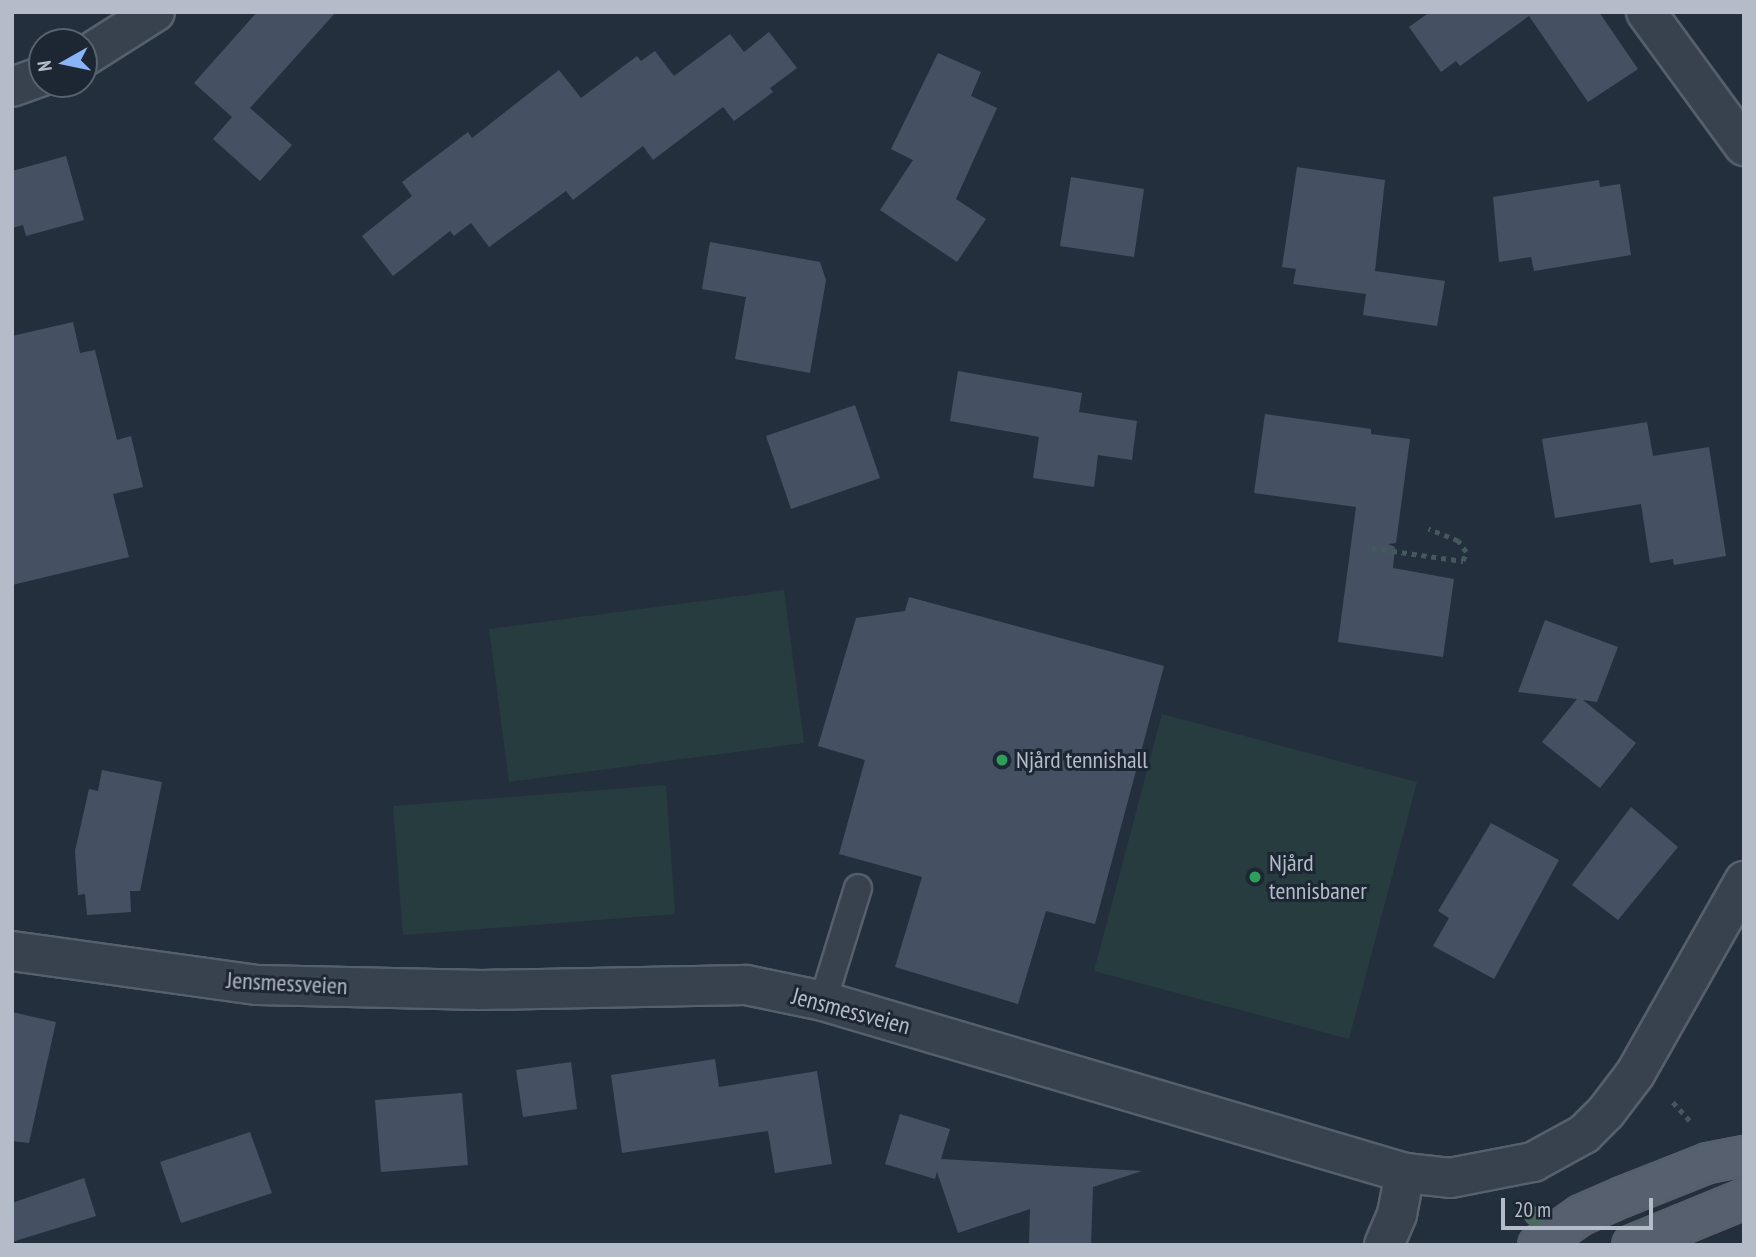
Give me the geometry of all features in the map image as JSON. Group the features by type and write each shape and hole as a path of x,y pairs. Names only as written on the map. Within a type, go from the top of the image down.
{"main road":[{"path":"1538,1245 1581,1215 1622,1196 1708,1163 1744,1156"},
{"path":"1632,1245 1744,1199"}],"street":[{"path":"98,48 155,12"},
{"path":"1646,12 1744,146"},
{"name":"Jensmessveien","path":"12,951 258,985 482,990 746,985 823,1001 1405,1173 1450,1178 1533,1162 1584,1134 1635,1074 1744,881"},
{"path":"1384,1245 1397,1214 1405,1173"}],"lane":[{"path":"823,1001 858,888"}],"path":[{"path":"1372,548 1463,561 1466,552 1458,541 1428,529"},
{"path":"1635,1074 1673,1102 1696,1131"}],"green space":[{"path":"784,590 804,743 509,782 489,629"},
{"name":"Njård tennisbaner","path":"1162,714 1417,782 1349,1039 1094,971"},
{"path":"666,785 675,914 403,935 393,806"}],"building":[{"path":"257,12 336,12 250,108 292,145 260,181 213,139 232,117 194,83"},
{"path":"1430,12 1599,12 1638,69 1588,102 1529,16 1460,66 1456,61 1441,72 1409,27"},
{"path":"769,32 797,68 770,88 773,92 734,121 723,107 653,160 643,146 573,200 566,191 489,247 471,223 454,236 450,231 393,276 362,236 412,196 402,182 468,132 472,138 559,70 581,98 637,56 641,61 655,51 674,76 730,34 744,52"},
{"path":"938,53 981,72 971,96 997,108 956,199 986,219 957,262 880,210 913,160 891,149"},
{"path":"66,156 84,220 26,236 23,225 12,228 12,171"},
{"path":"1297,167 1385,180 1375,271 1445,281 1437,326 1363,315 1366,294 1293,284 1296,269 1282,267"},
{"path":"1071,177 1144,189 1134,257 1060,246"},
{"path":"1599,180 1600,187 1620,184 1631,255 1534,271 1531,257 1499,262 1493,197"},
{"path":"710,242 820,262 826,280 810,373 735,359 746,297 702,289"},
{"path":"73,322 80,353 95,350 117,440 131,436 143,487 113,494 129,557 12,585 12,336"},
{"path":"958,371 1082,393 1079,412 1137,421 1132,460 1098,455 1094,487 1033,478 1039,437 950,421"},
{"path":"855,405 880,478 791,509 766,436"},
{"path":"1265,414 1371,429 1371,434 1410,439 1396,543 1388,544 1395,547 1393,568 1454,579 1443,657 1338,642 1356,507 1254,493"},
{"path":"1647,422 1653,456 1709,447 1726,556 1674,565 1673,559 1650,563 1641,504 1555,518 1542,439"},
{"name":"Njård tennishall","path":"909,597 1164,666 1095,924 1046,911 1018,1004 895,967 922,877 839,854 865,760 818,746 856,618 905,611"},
{"path":"1545,620 1618,647 1597,702 1583,700 1636,743 1600,788 1542,742 1577,699 1518,692"},
{"path":"102,770 162,782 140,891 130,891 131,912 87,915 85,894 78,895 75,851 89,789 98,791"},
{"path":"1631,807 1678,847 1618,920 1572,885"},
{"path":"1491,823 1559,860 1494,979 1433,946 1449,918 1438,911"},
{"path":"12,1012 56,1022 29,1143 12,1141"},
{"path":"715,1059 719,1087 817,1071 832,1164 775,1173 768,1131 622,1153 611,1075"},
{"path":"571,1062 577,1109 523,1117 516,1070"},
{"path":"462,1093 468,1165 381,1172 375,1100"},
{"path":"900,1114 950,1129 941,1159 1142,1171 1093,1187 1091,1245 1029,1245 1030,1209 958,1233 937,1172 935,1179 885,1164"},
{"path":"250,1132 272,1193 181,1223 160,1162"},
{"path":"84,1178 96,1216 12,1242 12,1203"}],"place":[{"name":"Njård tennishall","path":"1002,760"},
{"name":"Njård tennisbaner","path":"1255,877"}]}
